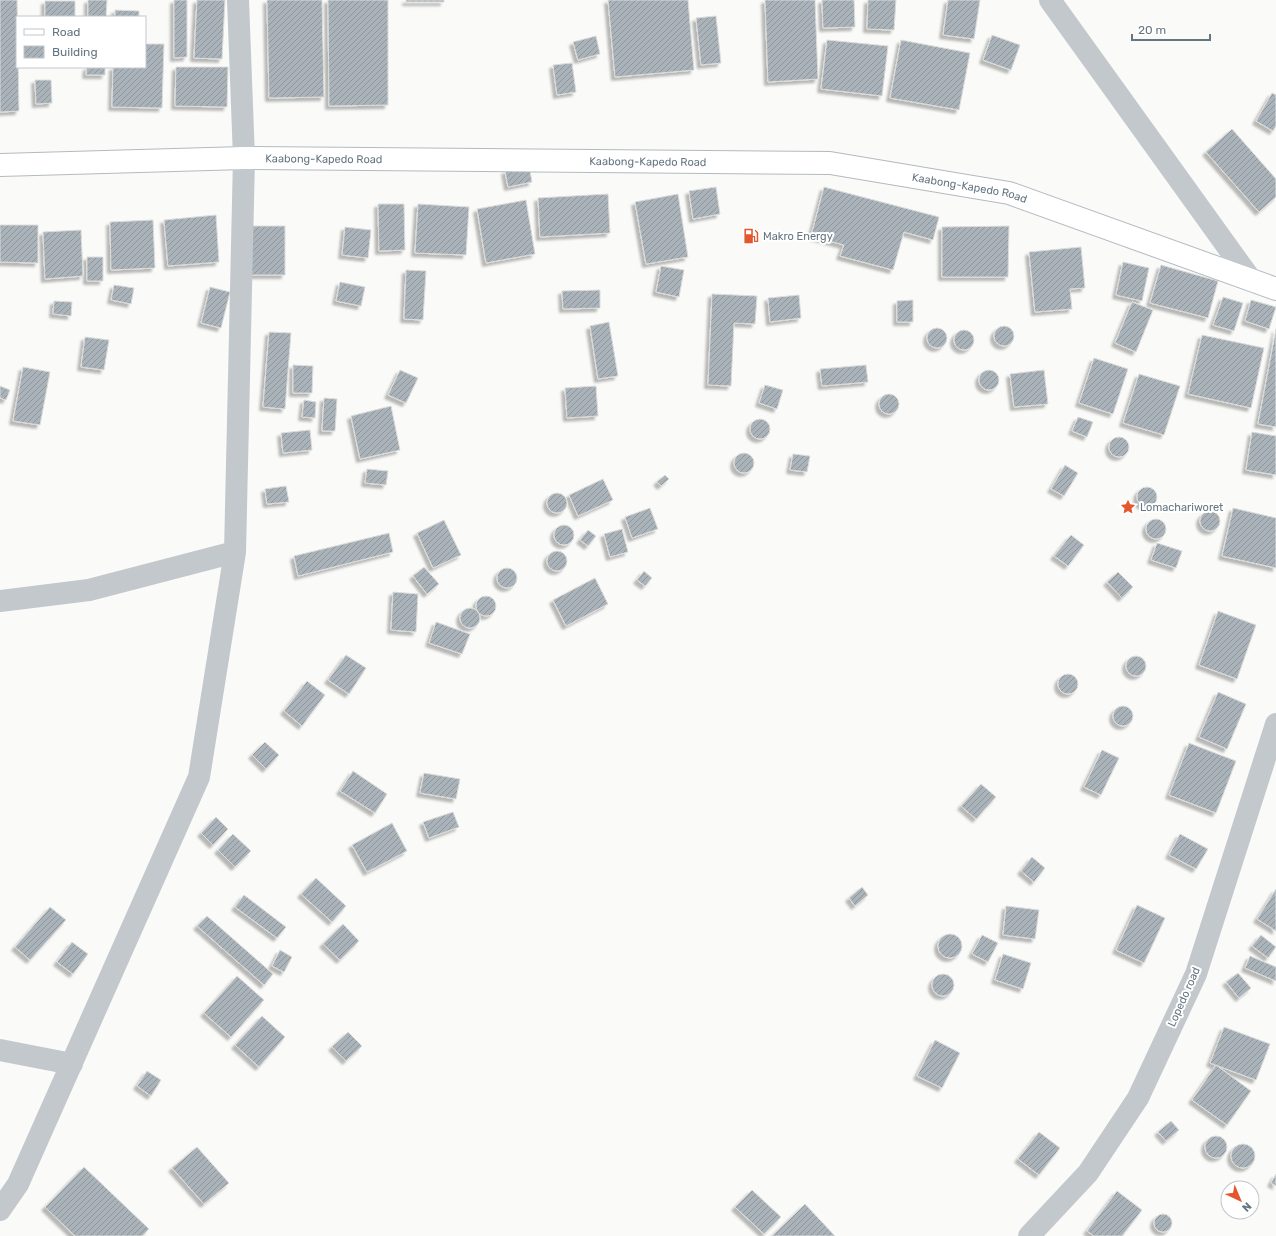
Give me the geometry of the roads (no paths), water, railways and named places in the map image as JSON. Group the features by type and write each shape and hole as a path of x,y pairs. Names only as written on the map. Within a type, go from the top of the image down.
{"main road":[{"name":"Kaabong-Kapedo Road","path":"0,164 244,158 830,163 1009,193 1276,289"}],"street":[{"path":"0,1210 18,1184 199,777 235,552 244,158 238,0"},
{"path":"1050,0 1252,280"},
{"path":"0,601 89,590 235,552"},
{"name":"Lopedo road","path":"1029,1236 1088,1173 1138,1098 1196,974 1276,724"},
{"path":"0,1050 72,1064"}],"place":[{"name":"Makro Energy","path":"751,236"},
{"name":"Lomachariworet","path":"1128,507"}]}
